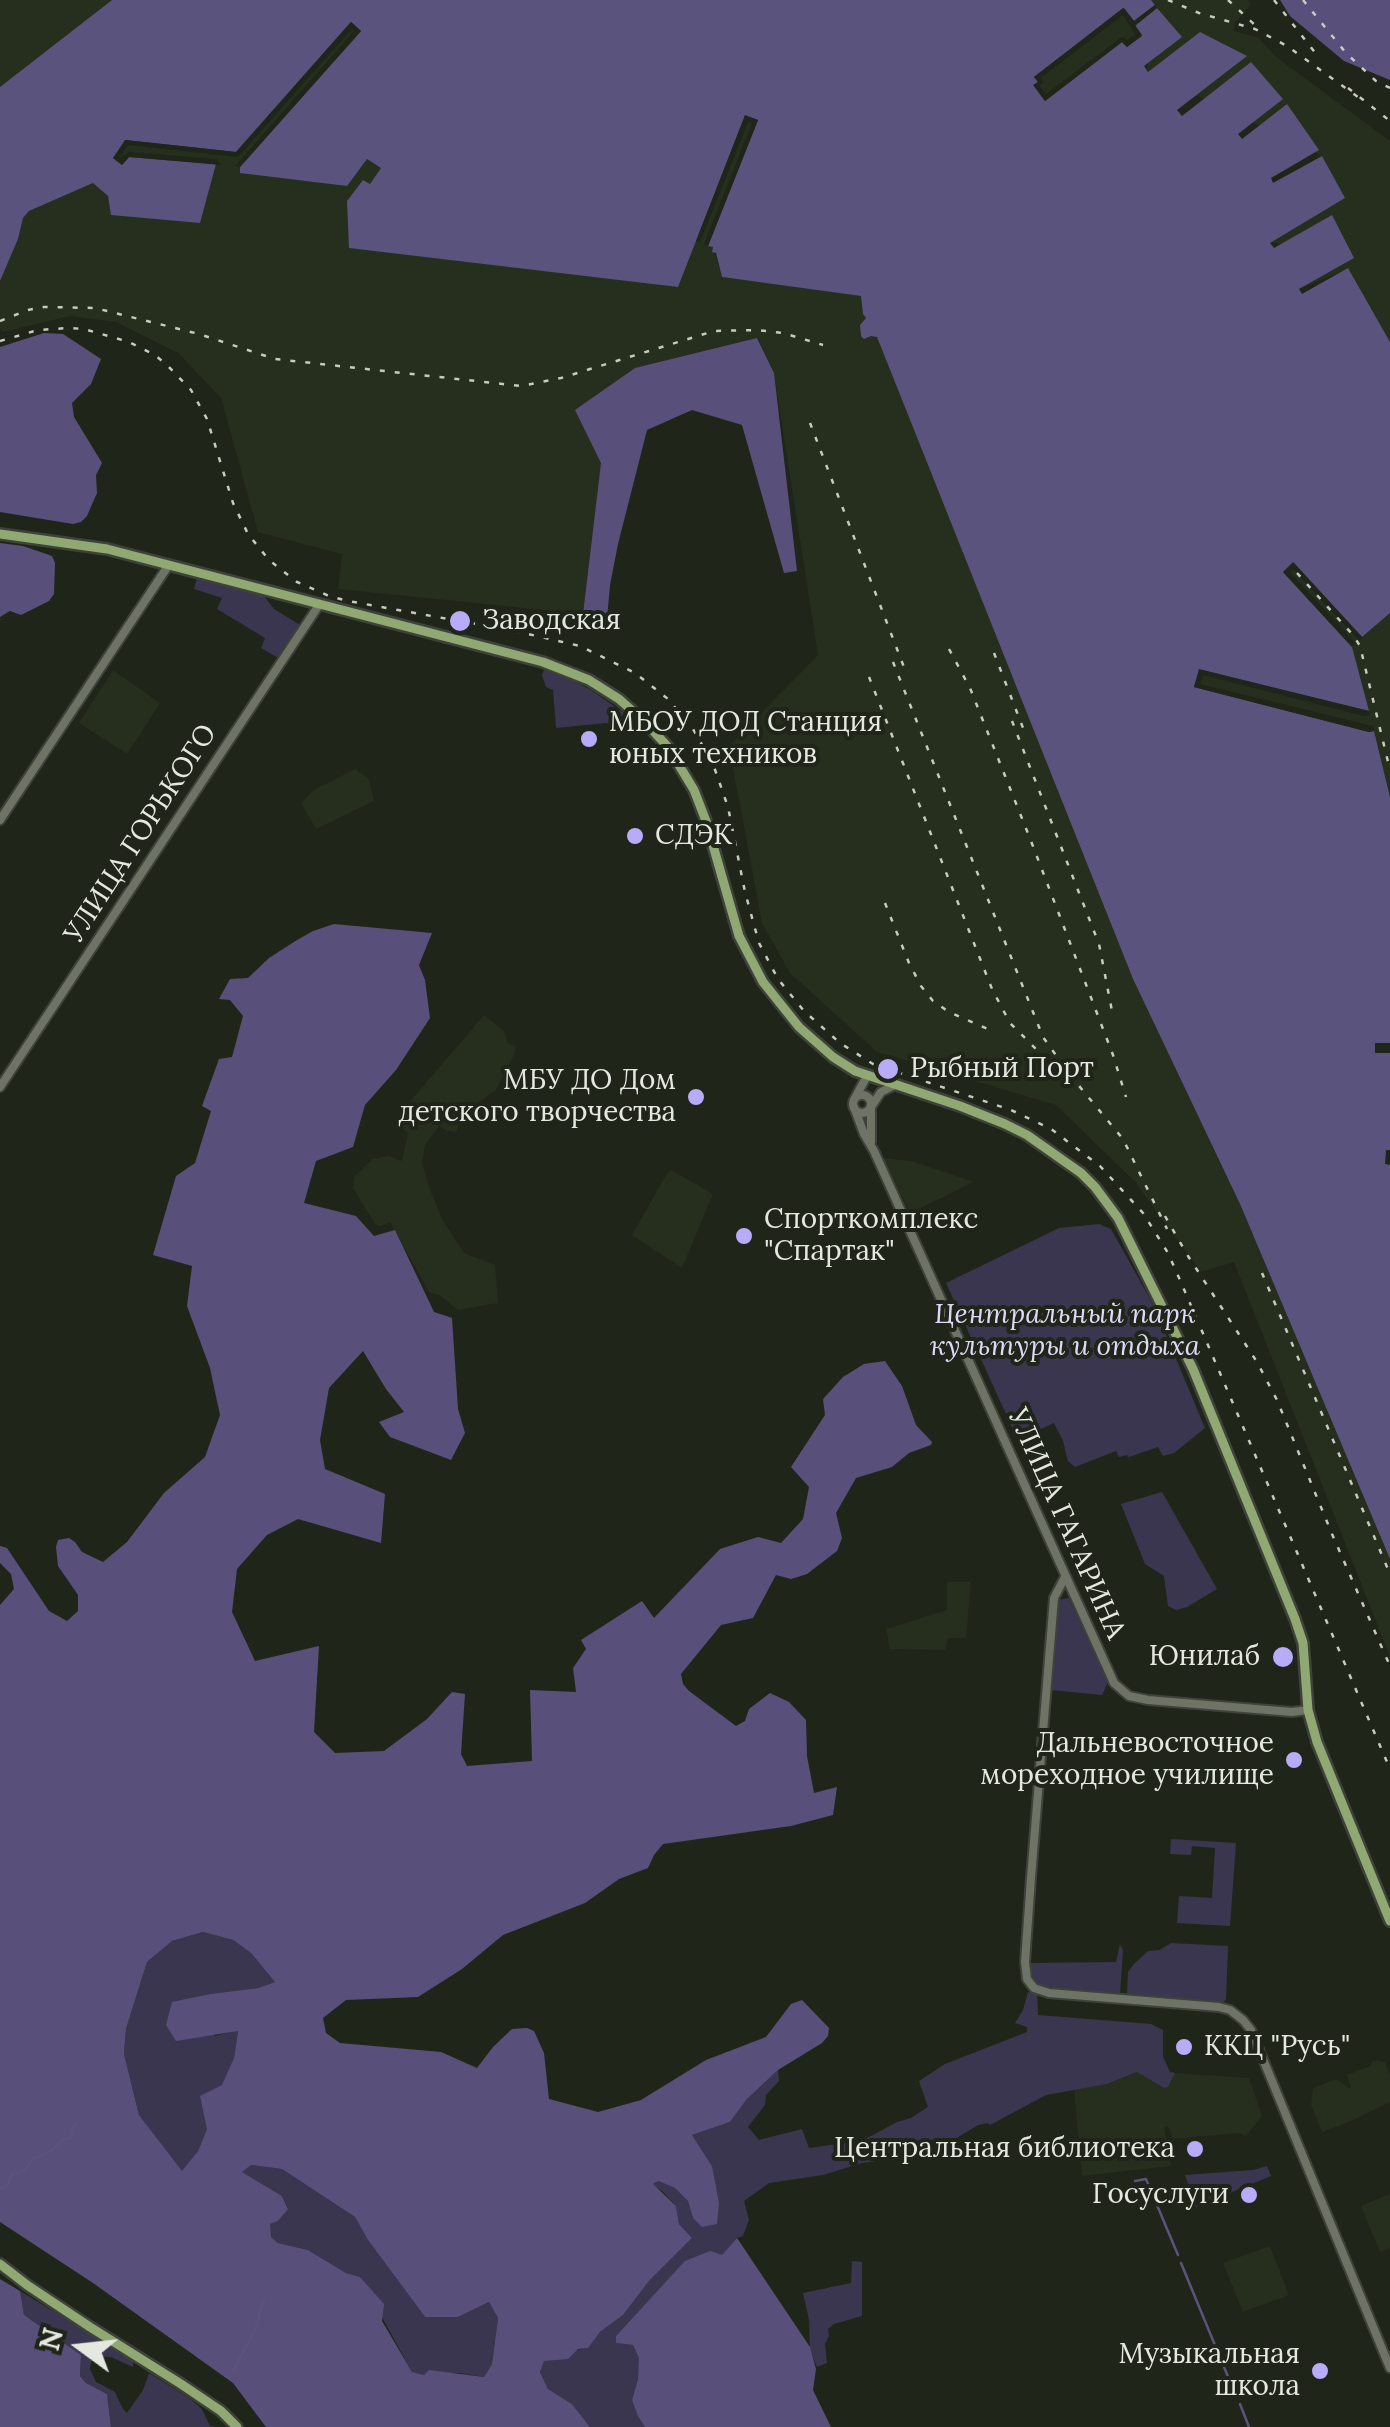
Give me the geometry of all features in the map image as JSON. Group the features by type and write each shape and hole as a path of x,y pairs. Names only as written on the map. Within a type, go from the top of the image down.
{"main road":[{"path":"0,534 85,544 559,667 603,688 633,711 668,747 694,790 734,922 747,954 782,1009 842,1064 960,1106 1027,1135 1082,1173 1112,1210 1145,1268 1193,1369 1282,1585 1303,1643 1308,1710 1326,1770 1390,1921"},
{"path":"0,820 168,566"},
{"name":"УЛИЦА ГОРЬКОГО","path":"0,1087 319,605"},
{"path":"854,1103 867,1076"},
{"name":"УЛИЦА ГАГАРИНА","path":"867,1076 874,1151"},
{"path":"854,1103 860,1113 895,1085"},
{"path":"854,1103 864,1095 871,1106"},
{"name":"УЛИЦА ГАГАРИНА","path":"854,1103 864,1134 1114,1683 1124,1694 1148,1700 1308,1710"},
{"path":"1065,1577 1054,1598 1025,1962 1027,1979 1034,1988 1048,1993 1218,2007 1243,2020 1390,2368"},
{"path":"0,2264 27,2286 181,2384 237,2427"}],"shaded area":[{"path":"0,0 112,0 0,87"},
{"path":"112,0 1151,0 1155,5 1134,21 1123,8 1034,77 1038,82 1034,85 1045,101 1122,42 1127,47 1142,36 1135,26 1157,8 1182,37 1144,66 1148,72 1200,32 1247,56 1177,110 1182,116 1251,62 1283,99 1238,134 1242,139 1287,104 1319,150 1271,178 1273,183 1322,156 1345,198 1270,243 1274,248 1332,215 1354,258 1299,289 1302,294 1348,268 1390,342 1390,613 1362,637 1294,563 1283,572 1352,647 1369,711 1200,670 1194,687 1374,731 1390,797 1390,1043 1375,1043 1375,1053 1390,1053 1390,1150 1386,1150 1385,1164 1390,1165 1390,1559 1240,1204 1133,979 877,337 861,336 860,325 866,318 861,296 722,277 716,253 708,246 758,120 745,116 678,287 349,248 347,201 363,180 370,184 381,168 367,159 347,186 240,173 240,167 361,31 351,22 236,152 125,140 113,158 122,165 129,157 216,164 200,223 111,215 108,196 93,183 29,211 0,281 0,87"},
{"path":"1151,0 1248,0 1251,4 1235,23 1234,31 1259,38 1275,56 1390,141 1390,342 1348,269 1299,289 1354,258 1270,242 1344,198 1322,156 1148,72 1142,35 1045,101 1034,77 1124,8 1155,5"},
{"path":"1280,0 1390,0 1390,80 1344,61 1290,16"},
{"path":"351,22 361,31 240,172 367,158 678,287 745,115 758,120 713,247 722,277 861,295 871,335 877,336 1133,979 1240,1204 1390,1559 1390,1657 1234,1262 1201,1272 1134,1181 1056,1105 877,1052 790,973 762,923 729,746 818,655 774,373 758,338 602,463 583,614 338,589 342,554 258,532 221,398 178,353 116,322 70,316 3,332 0,328 0,281 29,211 93,183 104,190 110,203 122,165 113,158 126,140"},
{"path":"44,333 63,334 101,359 91,384 72,403 74,417 102,463 96,475 97,493 87,516 73,524 0,512 0,347"},
{"path":"757,338 774,373 797,571 784,573 742,425 692,410 647,430 618,544 607,619 583,614 601,463 575,410 635,368"},
{"path":"0,543 52,556 54,594 49,601 21,615 10,611 0,617"},
{"path":"1293,562 1362,637 1390,613 1390,797 1374,731 1194,687 1199,669"},
{"path":"113,670 160,703 127,754 79,723"},
{"path":"355,769 369,779 374,801 316,829 301,803 314,790"},
{"path":"334,924 432,933 419,965 430,1018 396,1070 365,1105 353,1147 316,1161 304,1203 356,1216 374,1236 395,1230 434,1312 452,1318 458,1409 465,1433 451,1460 390,1437 379,1422 404,1412 363,1351 329,1388 320,1440 325,1469 385,1494 381,1543 298,1519 267,1535 237,1569 232,1612 255,1661 319,1646 314,1732 335,1753 384,1751 427,1719 452,1692 465,1694 461,1754 467,1766 532,1761 530,1690 576,1692 573,1668 586,1649 581,1640 642,1601 654,1618 720,1549 758,1537 781,1543 803,1519 809,1487 791,1467 825,1415 823,1399 843,1377 864,1364 885,1361 902,1386 916,1425 932,1442 892,1467 856,1478 836,1513 842,1538 837,1551 807,1574 791,1579 776,1575 753,1618 721,1625 681,1674 689,1691 736,1726 745,1721 749,1709 770,1693 789,1702 806,1720 814,1793 837,1787 833,1815 791,1826 663,1844 648,1868 619,1879 585,1903 503,1935 462,1969 418,1997 346,2000 323,2018 326,2033 340,2043 441,2052 477,2068 512,2029 527,2028 534,2031 544,2053 549,2099 598,2112 641,2100 706,2060 766,2037 791,2004 802,2000 829,2028 822,2043 778,2070 747,2099 730,2122 692,2135 712,2166 719,2203 717,2224 702,2227 693,2218 688,2201 675,2188 658,2181 653,2184 676,2206 679,2224 692,2238 588,2348 578,2349 568,2359 544,2361 540,2372 548,2389 572,2404 590,2427 266,2427 233,2383 0,2222 0,1605 14,1589 11,1574 0,1563 0,1546 7,1548 49,1611 67,1621 78,1611 78,1595 58,1566 58,1540 69,1538 82,1552 103,1562 127,1542 164,1493 205,1457 220,1415 210,1368 187,1306 192,1266 153,1255 176,1176 195,1163 211,1111 202,1106 219,1059 232,1057 243,1016 230,1000 219,999 230,979 248,978 269,958 313,931","holes":["203,1932 233,1940 251,1953 275,1982 172,2002 166,2025 176,2041 238,2031 234,2058 222,2085 200,2096 207,2129 198,2151 182,2171 139,2115 124,2054 126,2029 147,1962 172,1941","251,2165 282,2169 355,2217 425,2317 458,2317 489,2302 498,2318 492,2364 484,2377 429,2370 424,2375 412,2372 382,2321 384,2304 360,2277 308,2250 278,2243 271,2237 270,2224 288,2209 282,2196 242,2172"]},
{"path":"484,1015 504,1031 508,1044 516,1046 514,1055 496,1090 462,1114 456,1132 439,1126 425,1145 422,1162 442,1219 464,1253 495,1265 498,1303 458,1310 429,1292 390,1222 375,1224 353,1188 354,1177 372,1159 388,1156 402,1161 408,1133 396,1125 404,1117 400,1113"},
{"path":"883,1158 911,1161 974,1182 910,1213"},
{"path":"671,1170 713,1194 682,1268 632,1235"},
{"path":"947,1582 971,1582 966,1638 948,1638 945,1650 890,1649 886,1629 947,1610"},
{"path":"1373,2060 1385,2062 1390,2076 1390,2102 1322,2132 1311,2105 1313,2088 1336,2079 1349,2088 1347,2075 1370,2066"},
{"path":"1138,2072 1164,2088 1175,2073 1249,2078 1262,2116 1246,2136 1239,2133 1173,2139 1168,2126 1164,2127 1171,2166 1082,2176 1074,2088 1107,2084"},
{"path":"1390,2194 1390,2248 1380,2252 1361,2206"},
{"path":"737,2238 810,2347 816,2369 813,2390 831,2427 645,2427 638,2416 632,2400 639,2358 633,2345 616,2343 616,2336 685,2261 710,2251 722,2255"},
{"path":"1270,2246 1289,2295 1243,2312 1223,2263"},
{"path":"0,2279 20,2291 24,2315 81,2355 80,2376 107,2394 111,2427 0,2427"}],"green space":[{"path":"197,578 264,596 274,609 302,626 280,659 261,648 265,638 217,609 222,598 194,589"},
{"path":"544,670 591,690 631,718 624,728 606,723 556,728 553,690 546,687"},
{"name":"Центральный парк культуры и отдыха","path":"1099,1224 1111,1229 1154,1306 1205,1428 1174,1453 1163,1456 1158,1447 1119,1457 1116,1451 1075,1467 1068,1461 1054,1423 1018,1440 946,1283 1059,1228"},
{"path":"1162,1492 1217,1589 1176,1610 1168,1606 1164,1576 1145,1564 1121,1504"},
{"path":"1069,1598 1108,1682 1102,1695 1051,1690 1057,1600"},
{"path":"1171,1839 1236,1843 1230,1926 1177,1923 1179,1896 1212,1898 1215,1848 1192,1846 1191,1855 1170,1854"},
{"path":"203,1932 233,1940 251,1953 275,1982 172,2003 215,2036 238,2030 234,2058 207,2129 198,2151 182,2172 139,2115 124,2054 126,2029 147,1962 172,1941"},
{"path":"1171,1943 1228,1946 1223,2003 1127,1994 1128,1972 1134,1964 1148,1951"},
{"path":"1120,1944 1120,1993 1051,1989 1038,1986 1030,1976 1031,1963 1116,1962"},
{"path":"1028,1992 1037,1993 1038,2015 1151,2024 1163,2030 1163,2057 1170,2072 1175,2073 1168,2087 1137,2072 1107,2084 1046,2095 990,2125 978,2125 951,2144 823,2175 769,2183 744,2201 749,2220 743,2236 722,2256 685,2262 616,2336 617,2343 633,2345 640,2358 632,2400 645,2427 590,2427 572,2404 548,2389 540,2372 544,2360 588,2347 623,2315 649,2281 692,2238 679,2224 676,2206 652,2185 658,2181 675,2188 688,2201 693,2218 712,2166 692,2135 730,2122 747,2099 778,2070 779,2081 748,2127 759,2140 802,2129 809,2148 860,2141 928,2107 919,2081 945,2064 1027,2032 1027,2027 1015,2023"},
{"path":"251,2165 282,2169 355,2217 425,2317 458,2317 489,2302 498,2318 492,2364 484,2377 412,2372 360,2277 308,2250 278,2243 271,2237 269,2224 278,2221 288,2208 282,2196 241,2172"},
{"path":"1267,2166 1271,2176 1196,2207 1185,2175 1253,2170"},
{"path":"852,2261 862,2262 862,2316 828,2329 827,2363 817,2367 810,2350 803,2293 851,2283"},
{"path":"20,2291 133,2359 133,2367 111,2357 92,2356 90,2369 96,2382 115,2392 127,2413 149,2373 188,2397 202,2409 210,2426 216,2427 111,2427 107,2394 80,2376 81,2355 24,2315"}],"pier":[{"path":"1155,5 1157,8 1135,25 1142,35 1127,47 1122,42 1045,101 1033,85 1038,82 1034,77 1124,8 1134,21","holes":["1123,15 1135,34 1127,40 1120,38 1046,94 1040,86 1041,78"]},
{"path":"351,22 361,31 240,167 235,166 352,29 238,157 128,145 121,158 129,152 217,159 221,165 129,157 122,165 113,158 126,140 236,152"},
{"path":"745,115 758,120 708,246 704,244 752,123 748,122 700,242 696,241"},
{"path":"1293,562 1362,637 1359,641 1293,569 1290,572 1356,643 1352,647 1283,572"},
{"path":"1199,669 1369,711 1370,715 1364,716 1203,675 1200,684 1373,726 1374,731 1194,687"}],"waterway":[{"path":"0,2189 8,2185 11,2175 24,2171 33,2159 71,2137 76,2124"},
{"path":"1135,2181 1146,2179 1178,2255"},
{"path":"1181,2263 1231,2384"},
{"path":"233,2371 255,2330 264,2299"},
{"path":"1240,2404 1249,2427"}],"railway":[{"path":"1168,0 1255,29 1287,46 1358,97"},
{"path":"1228,0 1256,26"},
{"path":"1274,0 1320,59"},
{"path":"1303,0 1346,53 1376,81 1390,88"},
{"path":"1348,88 1390,121"},
{"path":"0,321 44,307 95,308 199,334 275,359 521,386 561,378 714,331 783,333 823,345"},
{"path":"0,341 38,330 84,329 129,342 155,355 191,390 207,419 233,503 248,534 269,560 297,582 348,601 580,646 635,673 668,699 693,729 713,764 728,807 759,943 778,979 804,1011 840,1043 873,1064 1011,1110 1051,1129 1100,1166 1143,1213 1180,1280 1390,1769"},
{"path":"810,423 907,675"},
{"path":"1297,573 1360,646 1390,770"},
{"path":"949,649 970,688 1031,841 1126,1097"},
{"path":"994,653 1025,733"},
{"path":"893,662 1043,1037 1123,1139 1167,1229"},
{"path":"869,677 992,989 1010,1023 1049,1062"},
{"path":"1012,721 1099,944 1112,1011"},
{"path":"885,903 909,963 933,1001 990,1030"},
{"path":"1165,1216 1277,1400 1390,1666"},
{"path":"1262,1273 1390,1574"}],"place":[{"name":"Заводская","path":"460,621"},
{"name":"МБОУ ДОД Станция юных техников","path":"589,739"},
{"name":"СДЭК","path":"635,836"},
{"name":"Рыбный Порт","path":"888,1069"},
{"name":"МБУ ДО Дом детского творчества","path":"696,1097"},
{"name":"Спорткомплекс \"Спартак\"","path":"744,1236"},
{"name":"Юнилаб","path":"1283,1657"},
{"name":"Дальневосточное мореходное училище","path":"1294,1760"},
{"name":"ККЦ \"Русь\"","path":"1184,2047"},
{"name":"Центральная библиотека","path":"1195,2149"},
{"name":"Госуслуги","path":"1249,2195"},
{"name":"Музыкальная школа","path":"1320,2371"}]}
